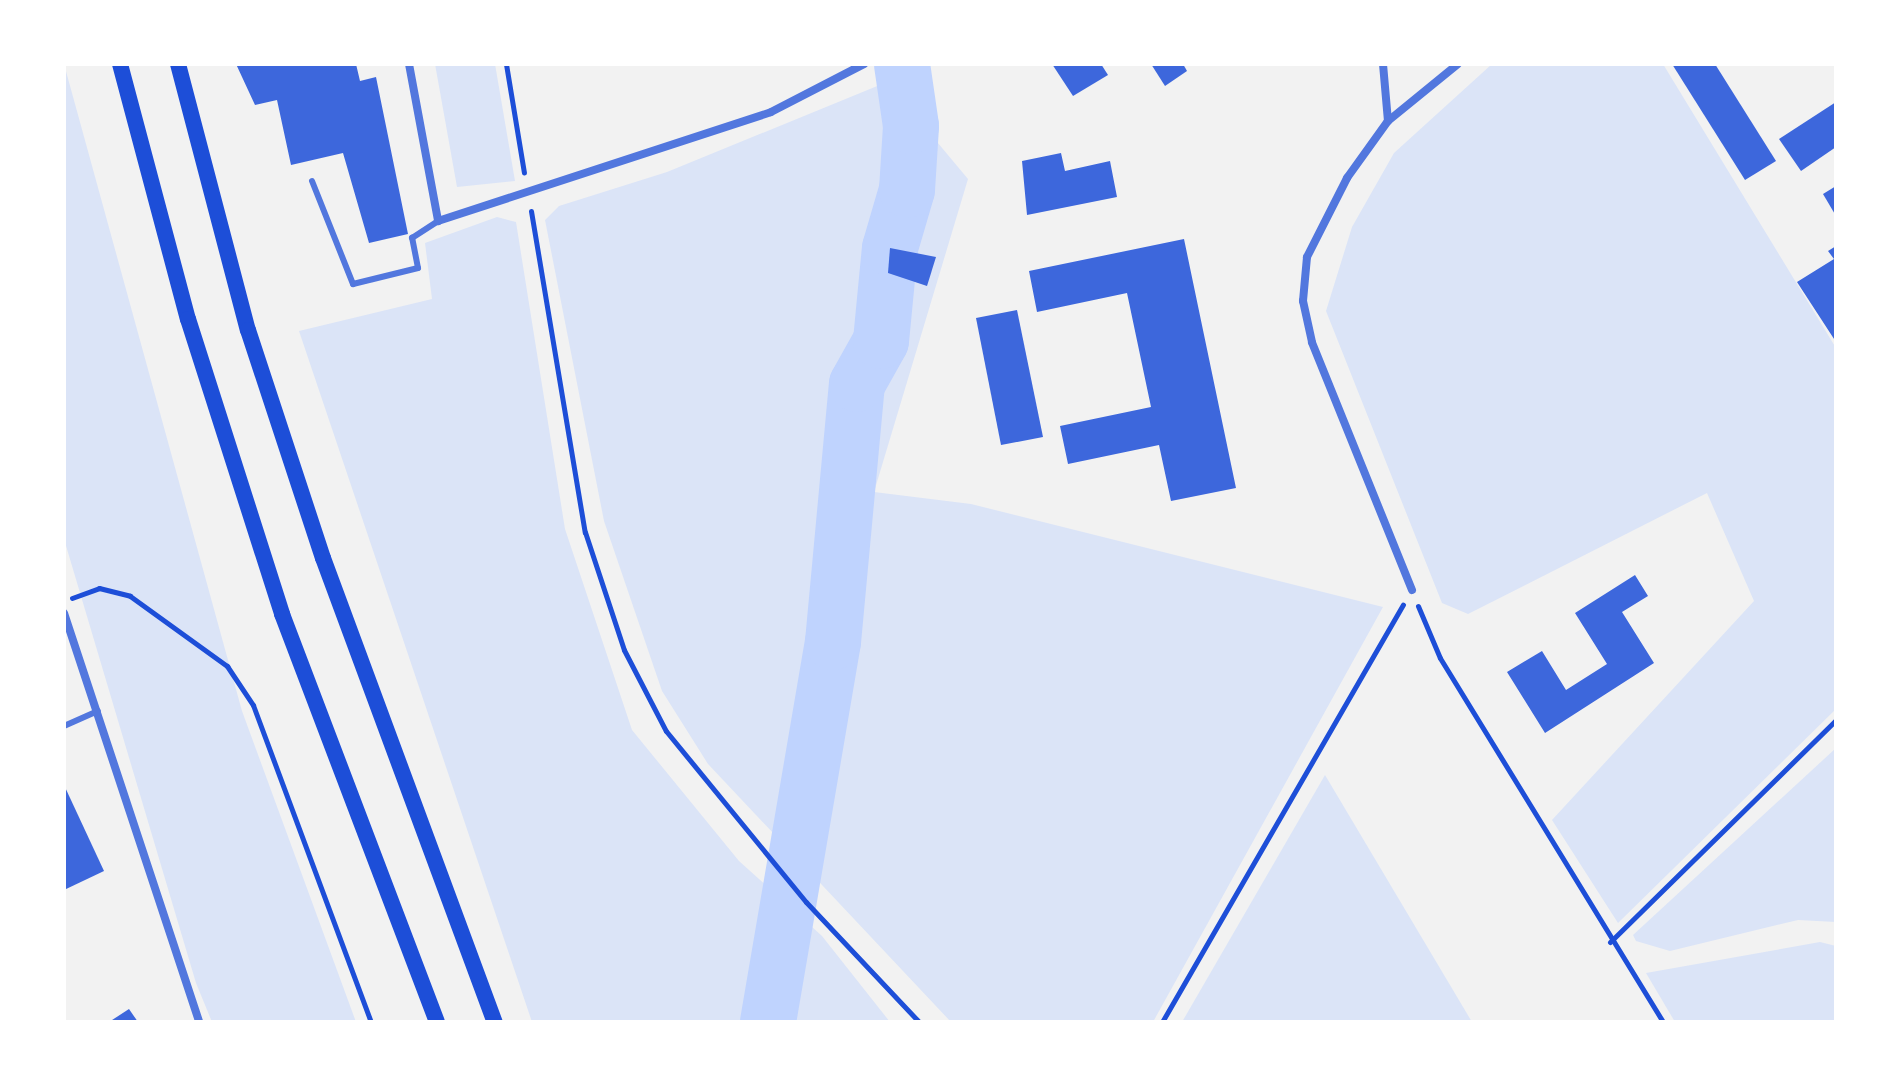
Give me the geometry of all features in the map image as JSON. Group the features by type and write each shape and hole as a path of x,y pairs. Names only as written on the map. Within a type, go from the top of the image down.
{"main road":[{"path":"120,64 188,319 282,614 437,1022"},
{"path":"178,64 248,330 314,530 495,1022"}],"street":[{"path":"409,64 438,221 528,196 771,112 864,64"},
{"path":"1383,64 1388,121"},
{"path":"1412,590 1312,342 1303,301 1307,257 1347,178 1388,121 1458,64"},
{"path":"64,613 98,711 168,945 199,1022"}],"lane":[{"path":"312,181 353,284 418,268 412,238 438,221"},
{"path":"64,726 98,711"}],"path":[{"path":"506,64 585,532 624,650 666,731 806,902 919,1022"},
{"path":"64,601 99,588 130,596 227,666 253,705 371,1022"},
{"path":"1412,590 1440,658 1610,942 1663,1022"},
{"path":"1162,1022 1412,590"},
{"path":"1610,942 1836,720"}],"shaded area":[{"path":"64,64 242,711 356,1022 212,1022 196,983 64,539"},
{"path":"435,64 495,64 515,181 457,187"},
{"path":"1492,64 1663,64 1836,348 1836,709 1618,923 1552,820 1754,601 1707,493 1468,614 1442,603 1326,311 1352,227 1394,153"},
{"path":"887,82 968,179 874,492 971,504 1383,607 1153,1022 951,1022 708,764 662,691 604,521 545,220 559,206 667,172"},
{"path":"497,217 516,222 565,529 632,730 739,861 822,936 890,1022 532,1022 299,331 432,299 425,243"},
{"path":"1836,748 1836,922 1798,920 1670,951 1636,941 1633,935"},
{"path":"1325,775 1472,1022 1182,1022"},
{"path":"1820,942 1836,946 1836,1022 1675,1022 1646,973"}],"building":[{"path":"236,64 356,64 360,81 376,77 408,234 369,243 343,153 291,165 277,100 255,105"},
{"path":"1052,64 1101,64 1108,75 1073,96"},
{"path":"1151,64 1183,64 1187,71 1165,86"},
{"path":"1672,64 1715,64 1776,161 1745,180"},
{"path":"1836,102 1836,147 1801,171 1779,139"},
{"path":"1061,153 1065,171 1110,161 1117,197 1027,215 1022,161"},
{"path":"1836,186 1836,216 1823,194"},
{"path":"1184,239 1236,488 1171,501 1159,445 1068,464 1060,426 1151,407 1127,293 1037,312 1029,271"},
{"path":"1836,246 1836,342 1797,282 1834,259 1828,251"},
{"path":"890,248 936,257 927,286 888,273"},
{"path":"1017,310 1043,437 1001,445 976,318"},
{"path":"1635,575 1648,596 1622,612 1654,663 1545,733 1507,672 1542,651 1566,690 1607,664 1575,613"},
{"path":"64,785 104,871 64,890"},
{"path":"129,1009 138,1022 109,1022"}],"waterway":[{"path":"768,1022 833,642 857,384 881,341 890,248 907,190 911,126 902,64"}]}
